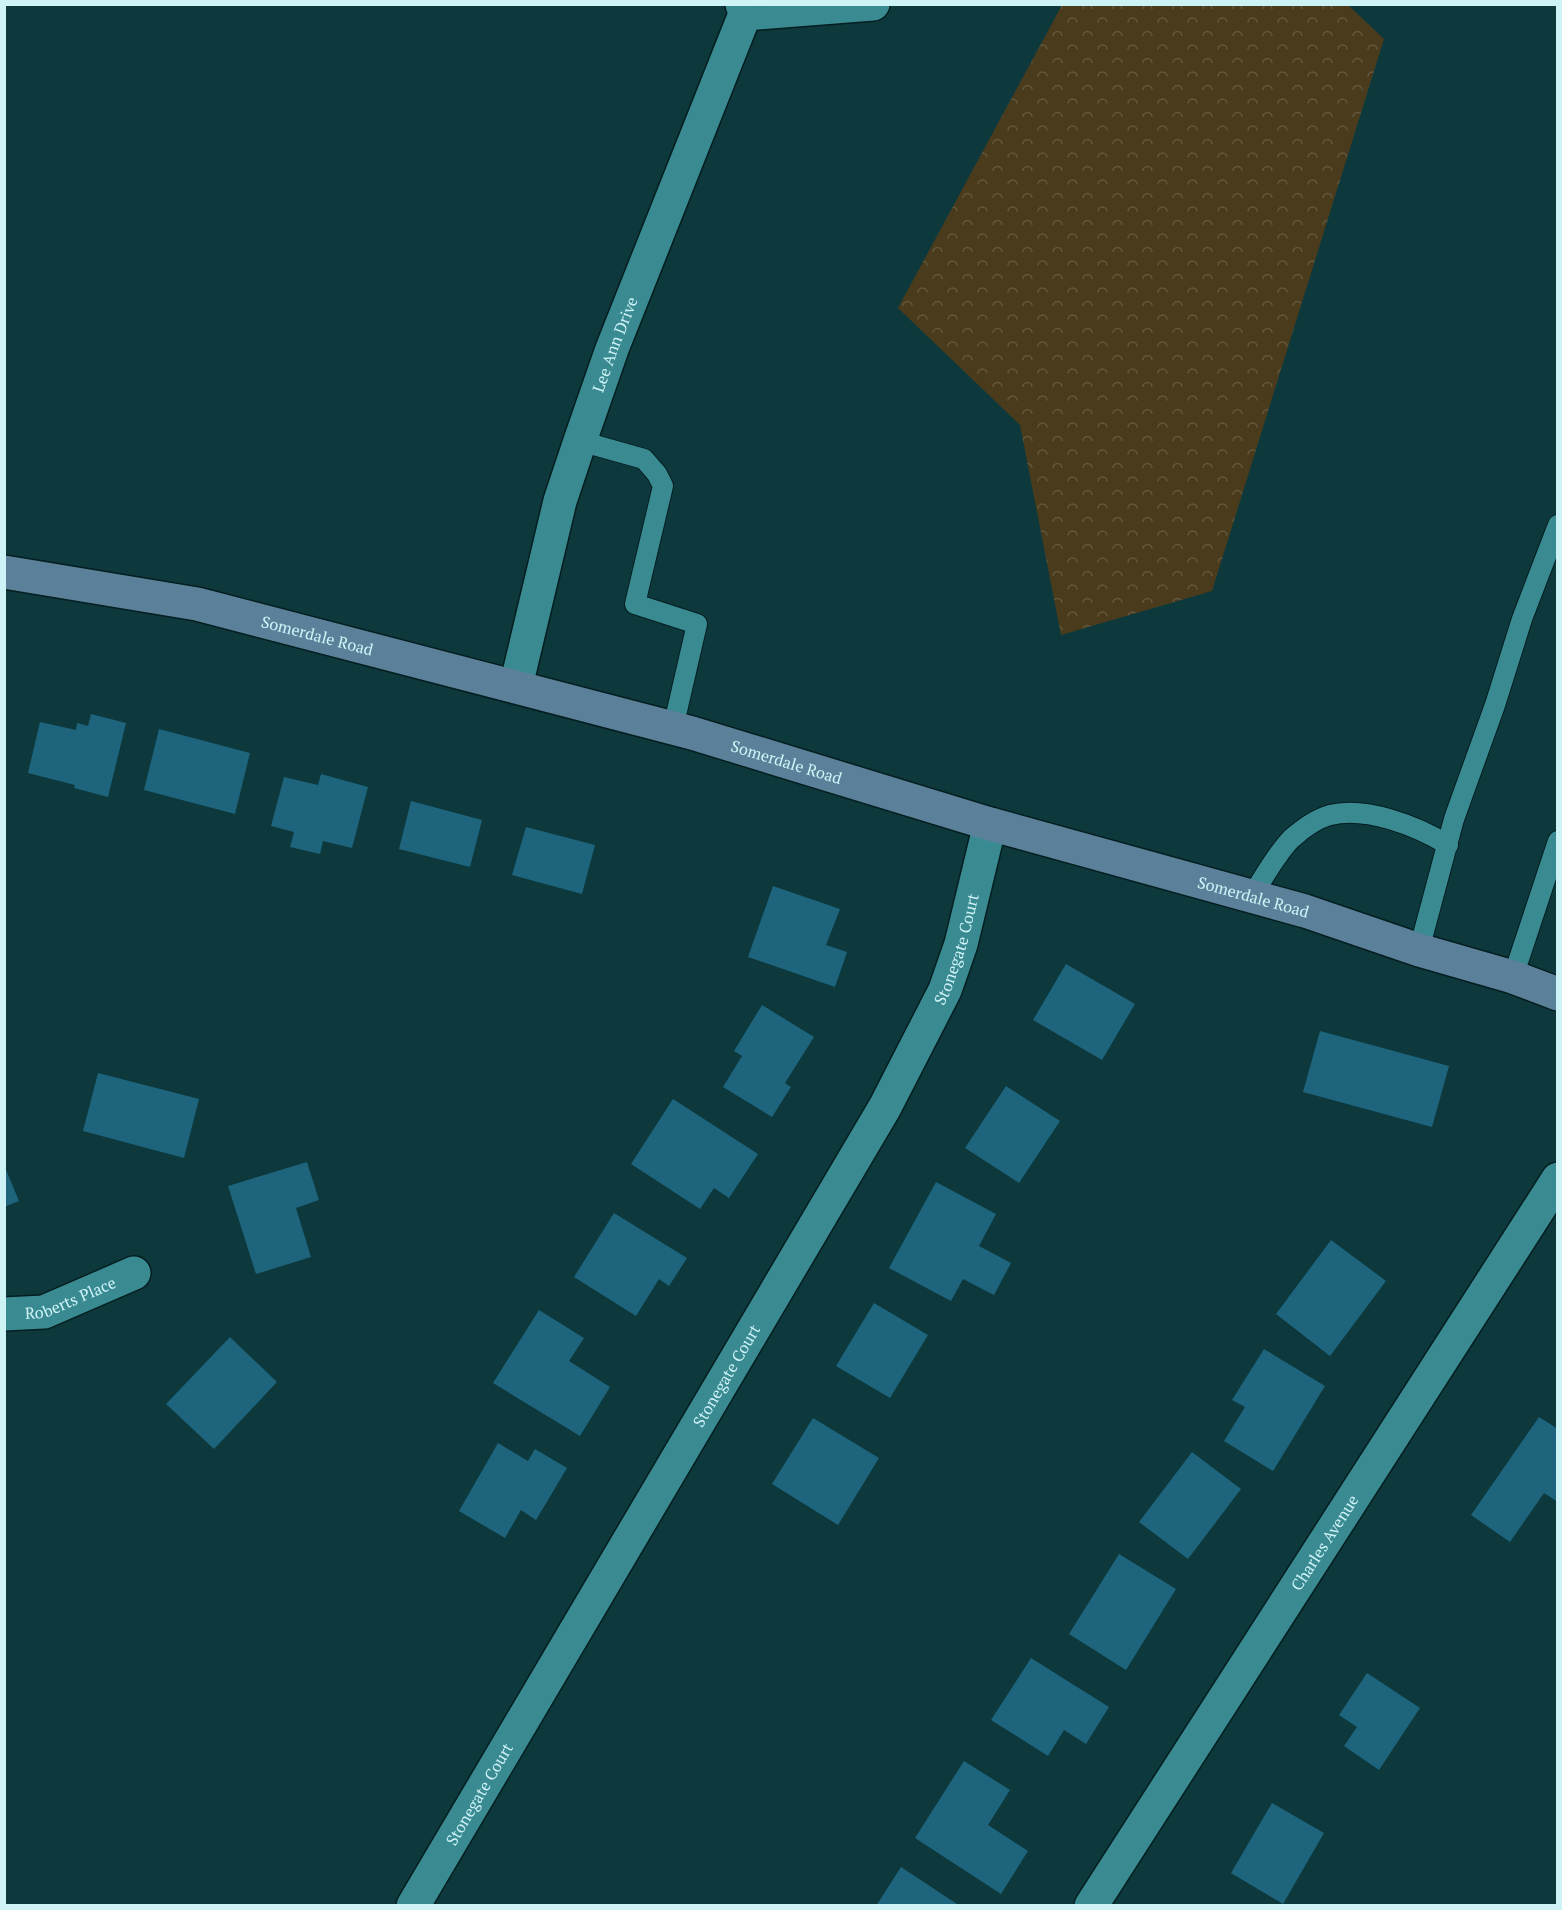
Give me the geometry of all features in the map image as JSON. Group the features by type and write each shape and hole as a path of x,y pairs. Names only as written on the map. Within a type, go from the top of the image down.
{"main road":[{"name":"Somerdale Road","path":"4,572 197,604 673,728 990,824 1305,911 1419,950 1513,977 1557,994"}],"street":[{"name":"Lee Ann Drive","path":"516,686 560,501 580,441 612,349 743,9 873,4"},
{"name":"Stonegate Court","path":"413,1905 885,1107 945,990 961,944 990,824"},
{"name":"Charles Avenue","path":"1091,1905 1557,1179"},
{"name":"Roberts Place","path":"4,1314 44,1312 134,1273"}],"lane":[{"path":"580,441 644,459 657,474 663,486 635,604 697,624 673,728"},
{"path":"1419,950 1454,819 1495,705 1522,619 1557,525"},
{"path":"1252,896 1277,856 1291,840 1307,826 1328,815 1350,813 1375,816 1409,826 1448,845"},
{"path":"1513,977 1557,841"}],"green space":[{"path":"1062,5 1348,5 1384,39 1212,591 1061,635 1020,425 898,308"}],"building":[{"path":"91,714 126,723 108,797 74,788 75,785 28,773 40,722 76,730 77,723 88,726"},
{"path":"159,729 250,753 235,814 144,790"},
{"path":"321,774 368,787 352,848 323,841 320,854 290,847 294,832 271,826 284,777 318,785"},
{"path":"411,801 482,820 470,867 399,849"},
{"path":"526,827 595,845 582,894 512,875"},
{"path":"773,886 840,909 826,945 847,952 835,987 748,957"},
{"path":"1066,964 1135,1004 1102,1060 1033,1020"},
{"path":"762,1005 814,1037 785,1083 791,1087 772,1117 723,1087 742,1056 734,1051"},
{"path":"1320,1031 1449,1066 1432,1127 1303,1092"},
{"path":"98,1073 199,1099 184,1158 83,1131"},
{"path":"1006,1086 1060,1121 1019,1183 965,1148"},
{"path":"673,1099 758,1154 729,1198 714,1188 700,1209 631,1164"},
{"path":"307,1162 319,1200 296,1208 311,1257 256,1274 228,1186"},
{"path":"4,1165 19,1201 4,1207"},
{"path":"936,1182 996,1214 979,1246 1011,1263 994,1295 963,1279 951,1301 889,1268"},
{"path":"614,1213 687,1258 669,1286 659,1279 636,1316 574,1277"},
{"path":"1331,1240 1386,1281 1330,1356 1276,1314"},
{"path":"874,1303 928,1335 890,1398 836,1366"},
{"path":"539,1310 584,1338 569,1361 610,1387 580,1436 493,1383"},
{"path":"230,1337 277,1382 214,1449 166,1404"},
{"path":"1264,1349 1325,1386 1273,1471 1224,1441 1245,1407 1232,1400"},
{"path":"1539,1417 1558,1429 1558,1502 1544,1493 1510,1542 1471,1515"},
{"path":"813,1418 879,1458 838,1525 772,1484"},
{"path":"498,1443 528,1461 535,1449 567,1468 536,1520 521,1510 505,1538 459,1511"},
{"path":"1192,1452 1241,1489 1188,1559 1139,1522"},
{"path":"1119,1554 1176,1589 1126,1670 1069,1634"},
{"path":"1031,1658 1109,1707 1086,1744 1064,1730 1048,1756 991,1720"},
{"path":"1367,1673 1420,1708 1379,1770 1344,1746 1357,1727 1339,1715"},
{"path":"964,1761 1010,1790 988,1825 1028,1851 1001,1894 915,1838"},
{"path":"1272,1803 1324,1833 1283,1904 1231,1873"},
{"path":"901,1867 960,1906 876,1906"}]}
